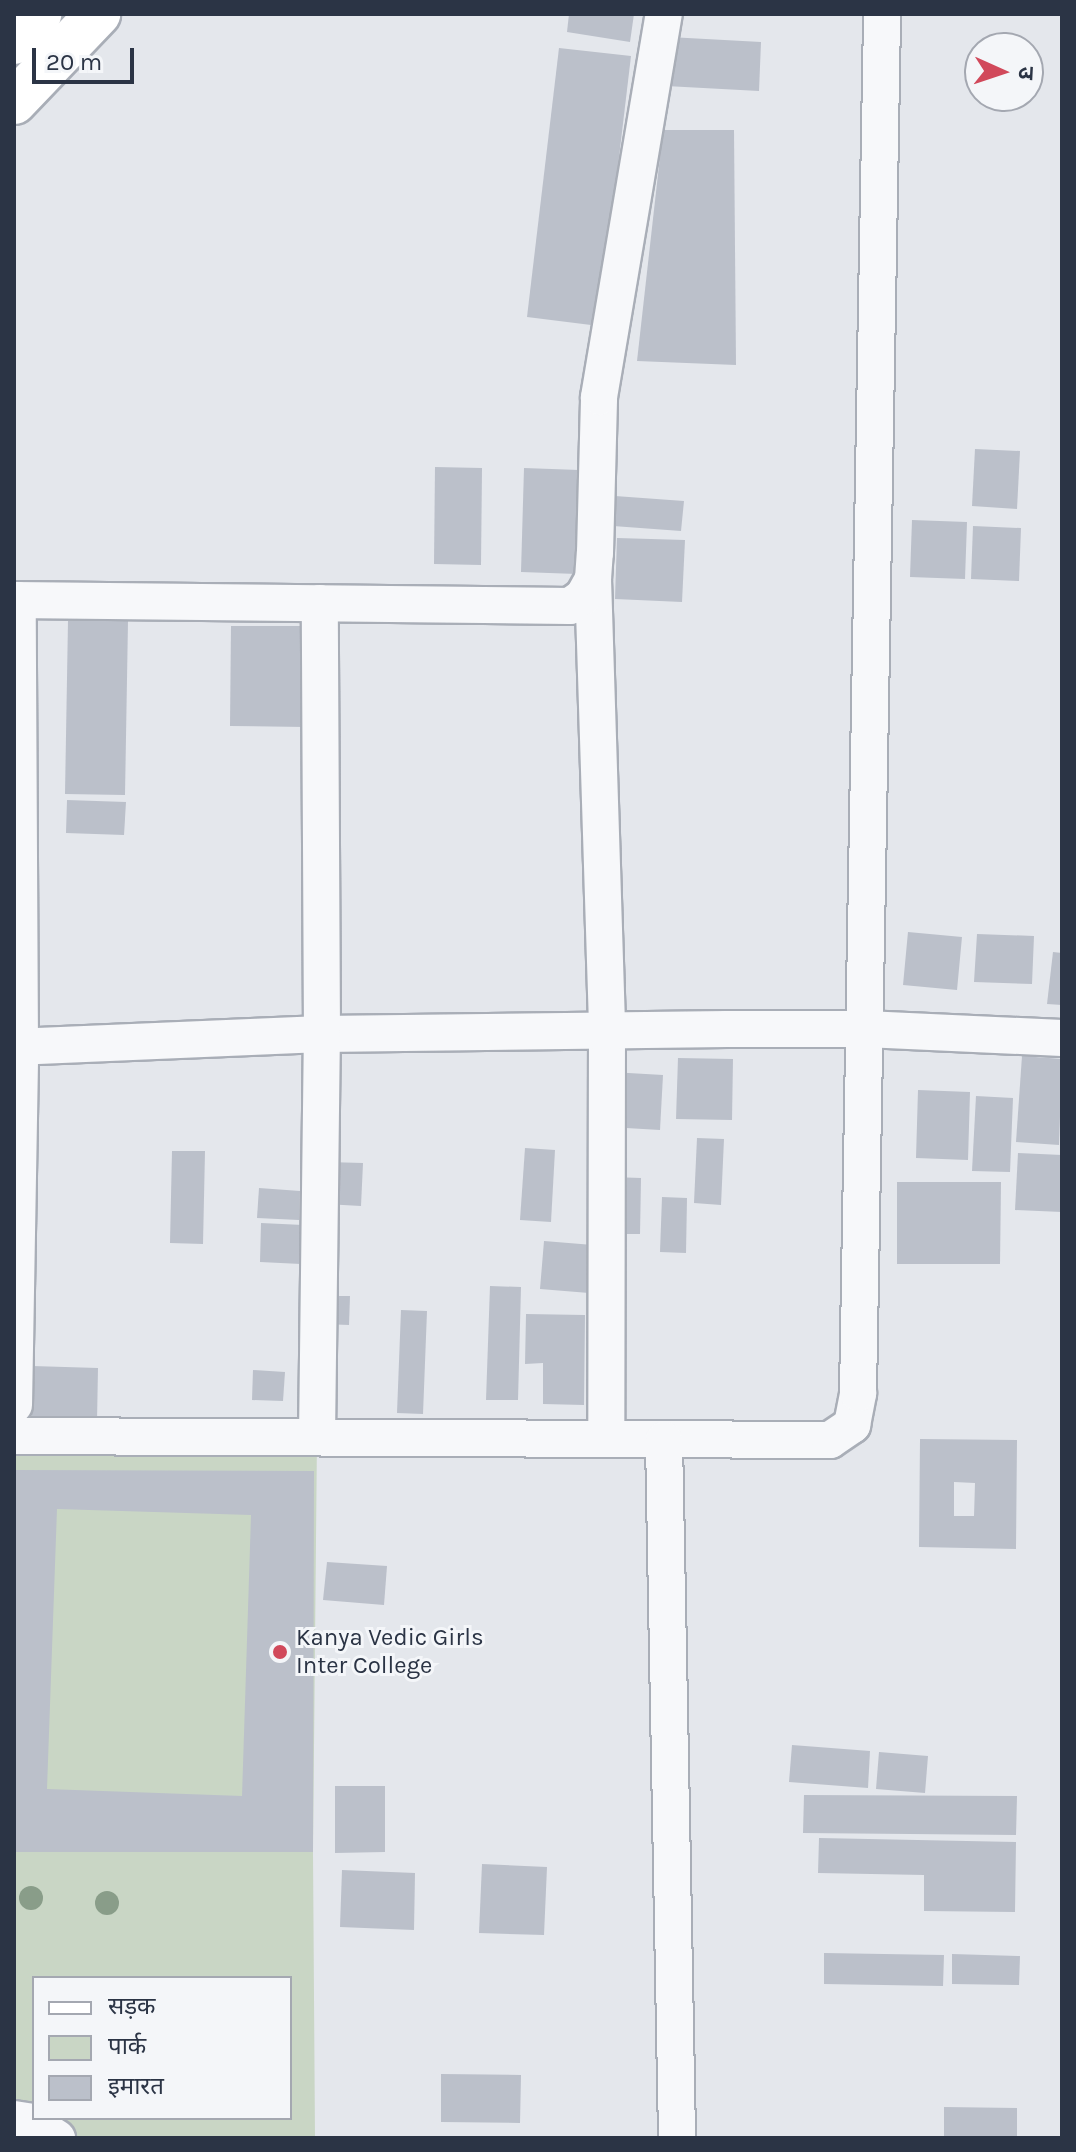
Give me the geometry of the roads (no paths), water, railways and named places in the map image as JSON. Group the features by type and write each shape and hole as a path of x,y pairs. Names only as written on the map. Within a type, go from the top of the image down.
{"main road":[{"path":"14,42 39,14"},
{"path":"14,102 98,14"}],"street":[{"path":"606,1439 607,1032 593,579 599,397 664,14"},
{"path":"14,1436 830,1440 852,1425 858,1393 882,14"},
{"path":"14,1405 16,600 570,606 583,597 593,579"},
{"path":"317,1437 322,1034 320,603"},
{"path":"17,1047 322,1034 865,1029 1062,1038"},
{"path":"664,1440 677,2138"},
{"path":"14,2119 32,2122 57,2138"}],"place":[{"name":"Kanya Vedic Girls Inter College","path":"280,1652"}]}
